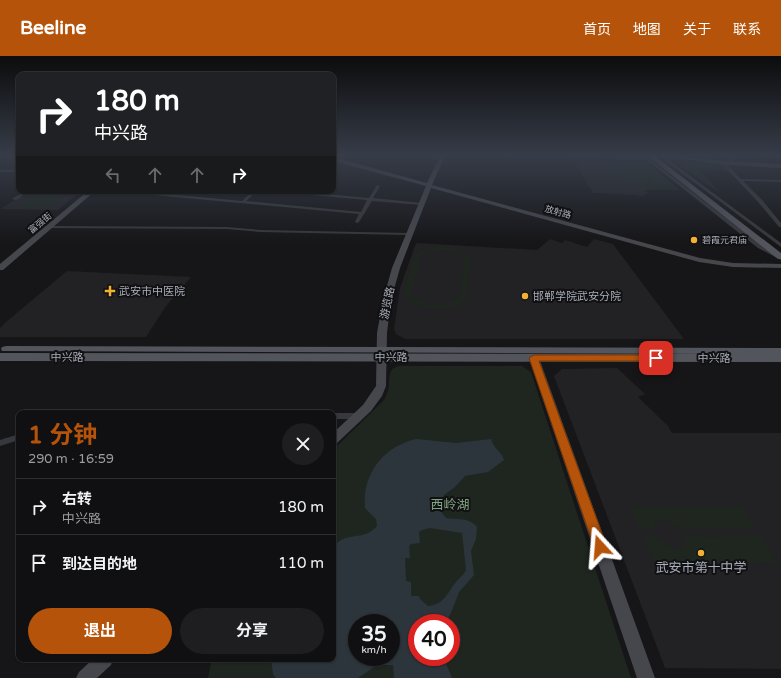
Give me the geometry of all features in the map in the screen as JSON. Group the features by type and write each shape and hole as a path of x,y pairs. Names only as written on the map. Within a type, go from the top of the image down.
{"main road":[{"path":"688,185 781,257"},
{"path":"698,185 780,248"},
{"name":"中兴路","path":"0,349 381,354 534,358 781,358"},
{"name":"中兴路","path":"0,357 781,351"}],"street":[{"name":"游览路","path":"336,437 373,402 379,392 381,386 382,333 387,300 396,268 429,185"},
{"name":"放射路","path":"429,185 699,260 733,266 781,266"},
{"path":"681,185 760,248 781,257"},
{"path":"744,185 781,226"},
{"path":"357,222 378,186"},
{"path":"14,199 23,194"},
{"name":"富强街","path":"0,268 88,194"},
{"path":"154,194 362,214"},
{"path":"243,202 252,194"},
{"path":"312,194 422,204"},
{"path":"48,228 227,228 261,231 410,234"},
{"path":"534,358 646,678"},
{"path":"336,416 358,416"},
{"path":"0,442 16,438"},
{"path":"86,678 102,662"}],"shaded area":[{"path":"588,185 647,185 644,190 649,194 639,196 593,193"},
{"path":"24,194 77,194 58,210 0,209"},
{"name":"邯郸学院武安分院","path":"550,239 562,243 565,240 587,247 594,239 613,244 684,339 405,339 396,334 394,329 400,288 416,243 537,250"},
{"name":"武安市中医院","path":"67,271 191,277 166,306 146,337 0,337 0,328 6,322"},
{"name":"武安市第十中学","path":"617,368 645,394 638,397 668,426 672,433 781,433 781,669 665,668 554,376 562,369"},
{"path":"416,439 456,443 491,439 504,460 488,472 465,476 455,487 444,495 439,505 446,518 467,520 477,527 476,539 471,551 474,575 459,592 450,614 408,614 408,666 447,666 452,678 394,678 393,666 400,666 400,614 348,614 348,666 376,666 358,678 276,678 273,674 271,662 336,662 336,544 343,539 366,534 377,526 376,519 365,508 365,496 371,473 385,455 394,448","holes":["430,528 462,533 466,570 442,601 428,606 420,599 419,596 411,596 411,582 406,581 405,558 410,558 409,546 411,544 420,543 419,532 422,530"]}],"green space":[{"path":"647,185 674,185 680,190 644,190"},
{"path":"709,185 713,185 719,192"},
{"path":"36,194 64,194 47,207 18,207"},
{"path":"437,247 451,248 464,253 471,260 466,298 460,303 443,309 433,309 415,304 408,298 404,291 415,255 424,250","holes":["435,250 454,252 465,260 460,296 455,300 442,305 421,302 411,293 421,256"]},
{"name":"西岭湖","path":"399,366 522,366 531,372 631,678 208,678 211,663 336,662 336,447 384,400 389,388 391,371"},
{"path":"742,506 756,528 681,529 674,524 661,520 651,529 640,529 630,507"},
{"path":"761,536 778,563 655,564 643,537 653,537 667,546 679,548 683,546 684,539 687,537"}],"place":[{"name":"碧霞元君庙","path":"694,240"},
{"name":"武安市中医院","path":"110,291"},
{"name":"邯郸学院武安分院","path":"525,296"},
{"name":"武安市第十中学","path":"701,553"}],"route":[{"path":"600,547 534,358 656,358"}]}
